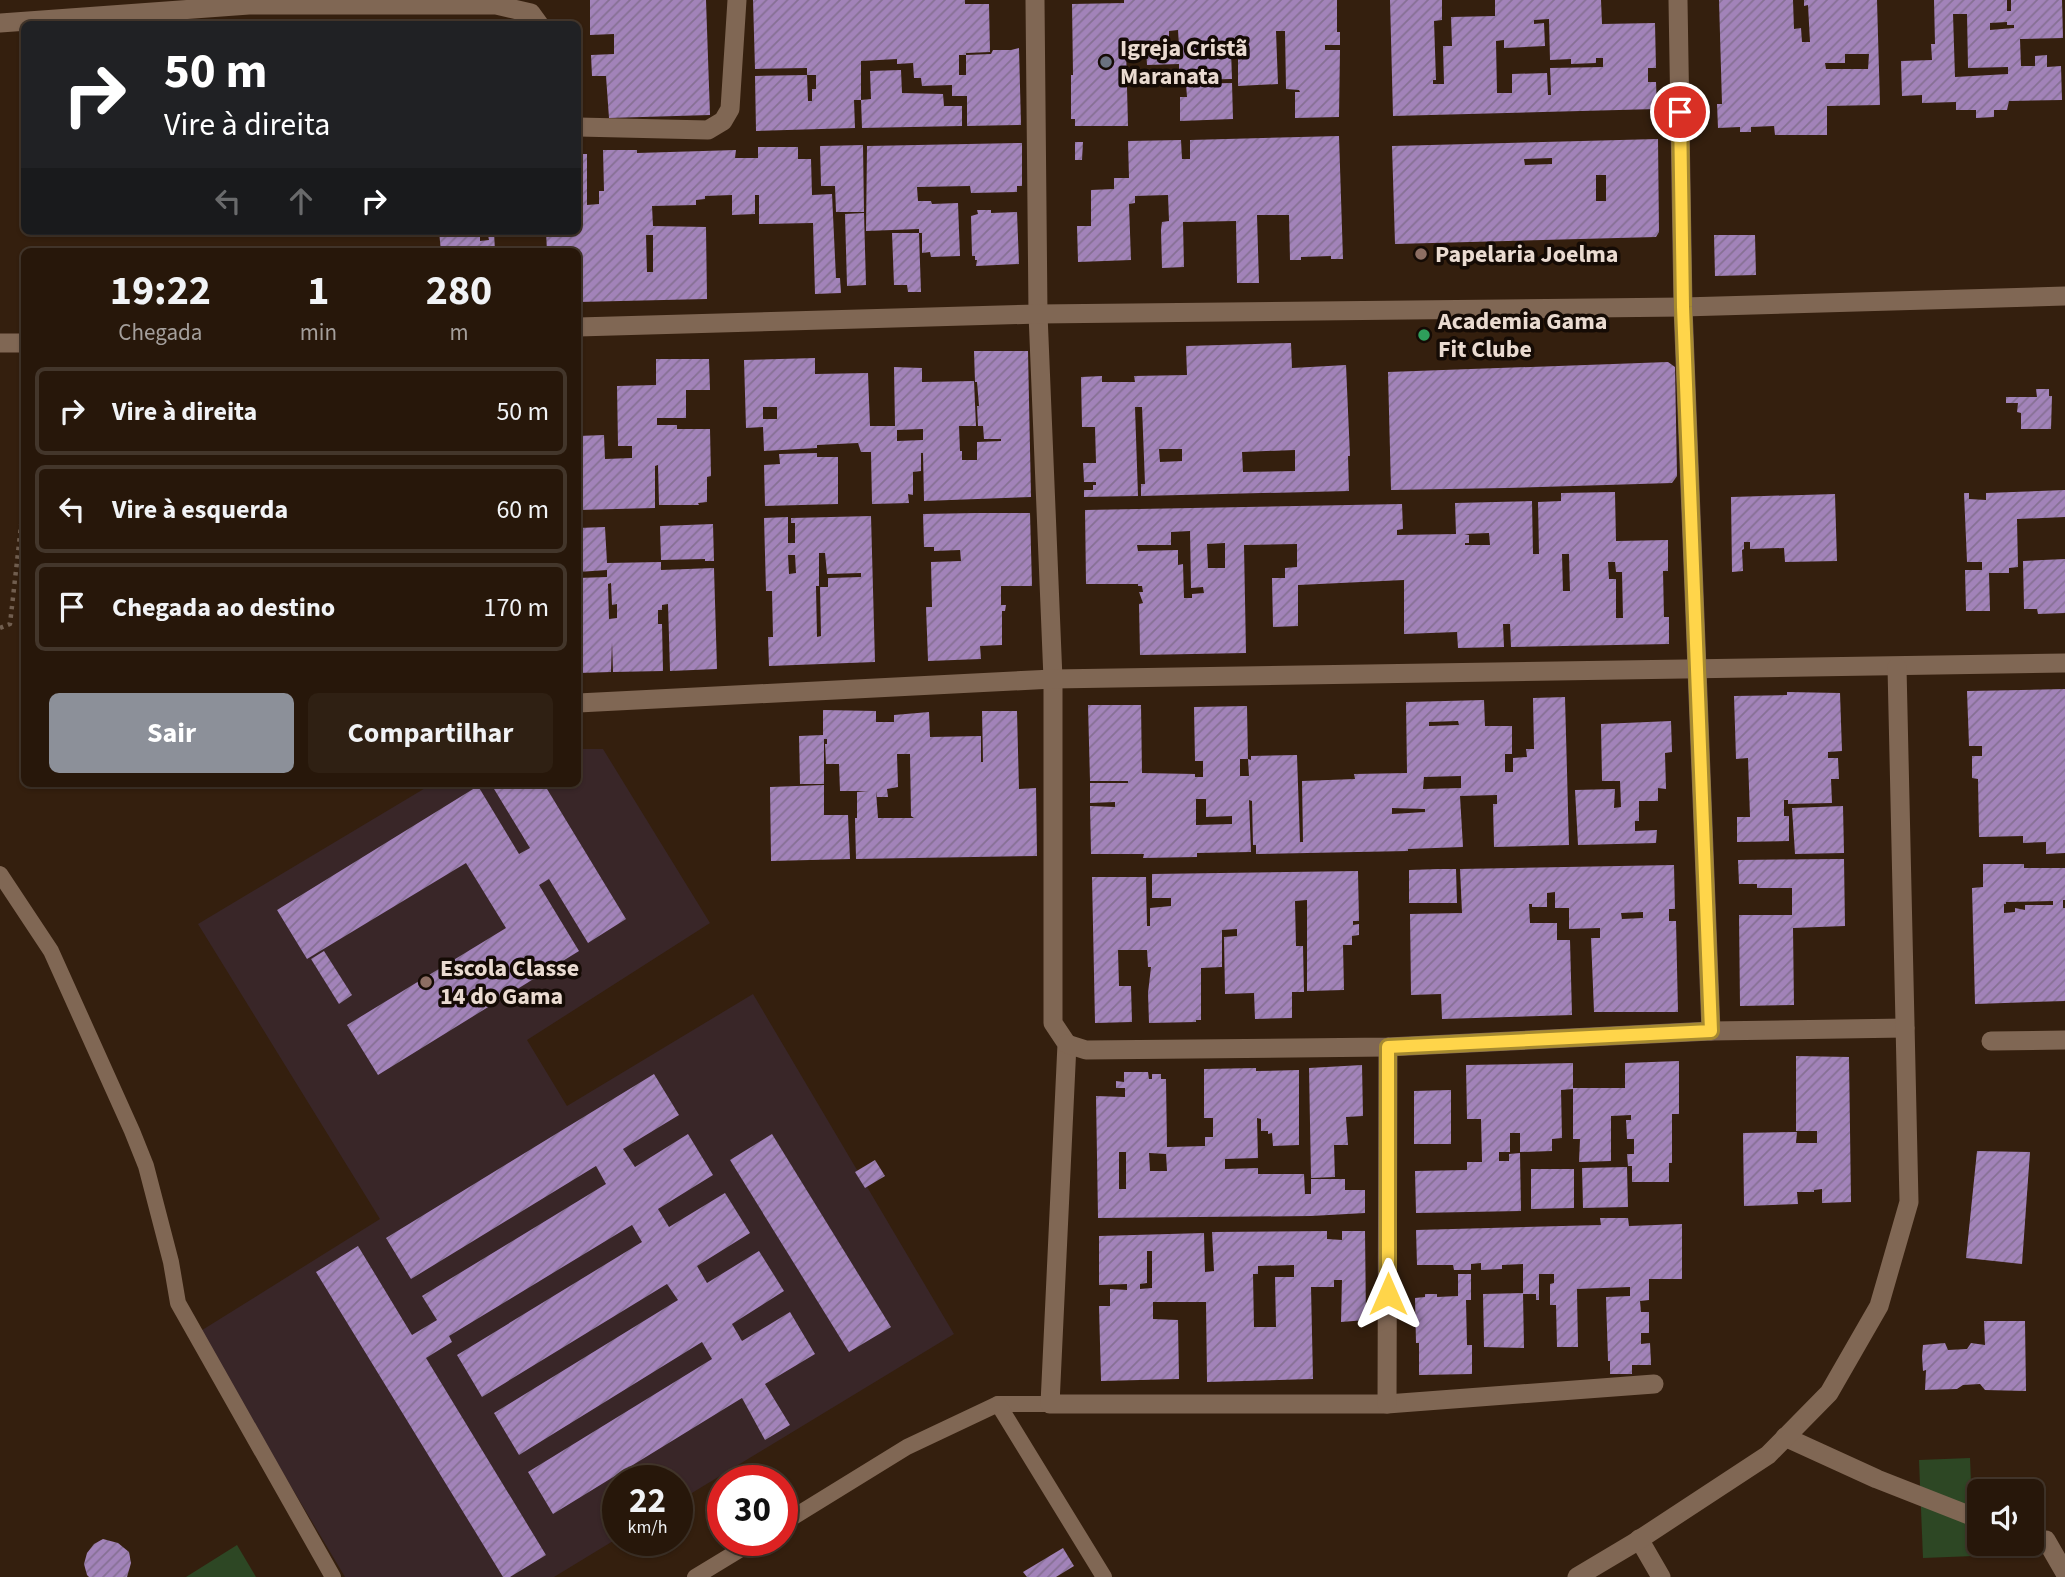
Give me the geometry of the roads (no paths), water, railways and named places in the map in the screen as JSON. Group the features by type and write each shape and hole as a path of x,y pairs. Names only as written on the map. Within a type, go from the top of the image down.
{"street":[{"path":"581,127 708,131 723,121 730,108 737,0"},
{"path":"1035,0 1038,314 1053,679 1053,1023 1067,1044 1050,1404 1387,1404 1654,1384"},
{"path":"1678,0 1683,307 1711,1031"},
{"path":"25,21 249,3 496,5 531,13 538,21"},
{"path":"0,23 21,21"},
{"path":"581,327 1038,314 1683,307 2065,296"},
{"path":"0,343 21,343"},
{"path":"581,703 1053,679 2065,663"},
{"path":"1577,1577 1768,1455 1829,1393 1879,1306 1909,1202 1897,667"},
{"path":"1067,1044 1086,1050 1388,1047 1711,1031 1905,1028"},
{"path":"1991,1041 2065,1040"},
{"path":"1387,1404 1388,1047"},
{"path":"1785,1437 1877,1479 1967,1514"},
{"path":"1639,1539 1661,1577"},
{"path":"2048,1539 2065,1573"}],"lane":[{"path":"0,874 51,951 132,1131 146,1166 171,1262 178,1303 332,1577"},
{"path":"998,1404 1104,1577"},
{"path":"798,1514 907,1447 998,1404 1050,1404"},
{"path":"695,1577 730,1556"}],"place":[{"name":"Igreja Cristã Maranata","path":"1106,62"},
{"name":"Papelaria Joelma","path":"1421,254"},
{"name":"Academia Gama Fit Clube","path":"1424,335"},
{"name":"Escola Classe 14 do Gama","path":"426,982"}]}
